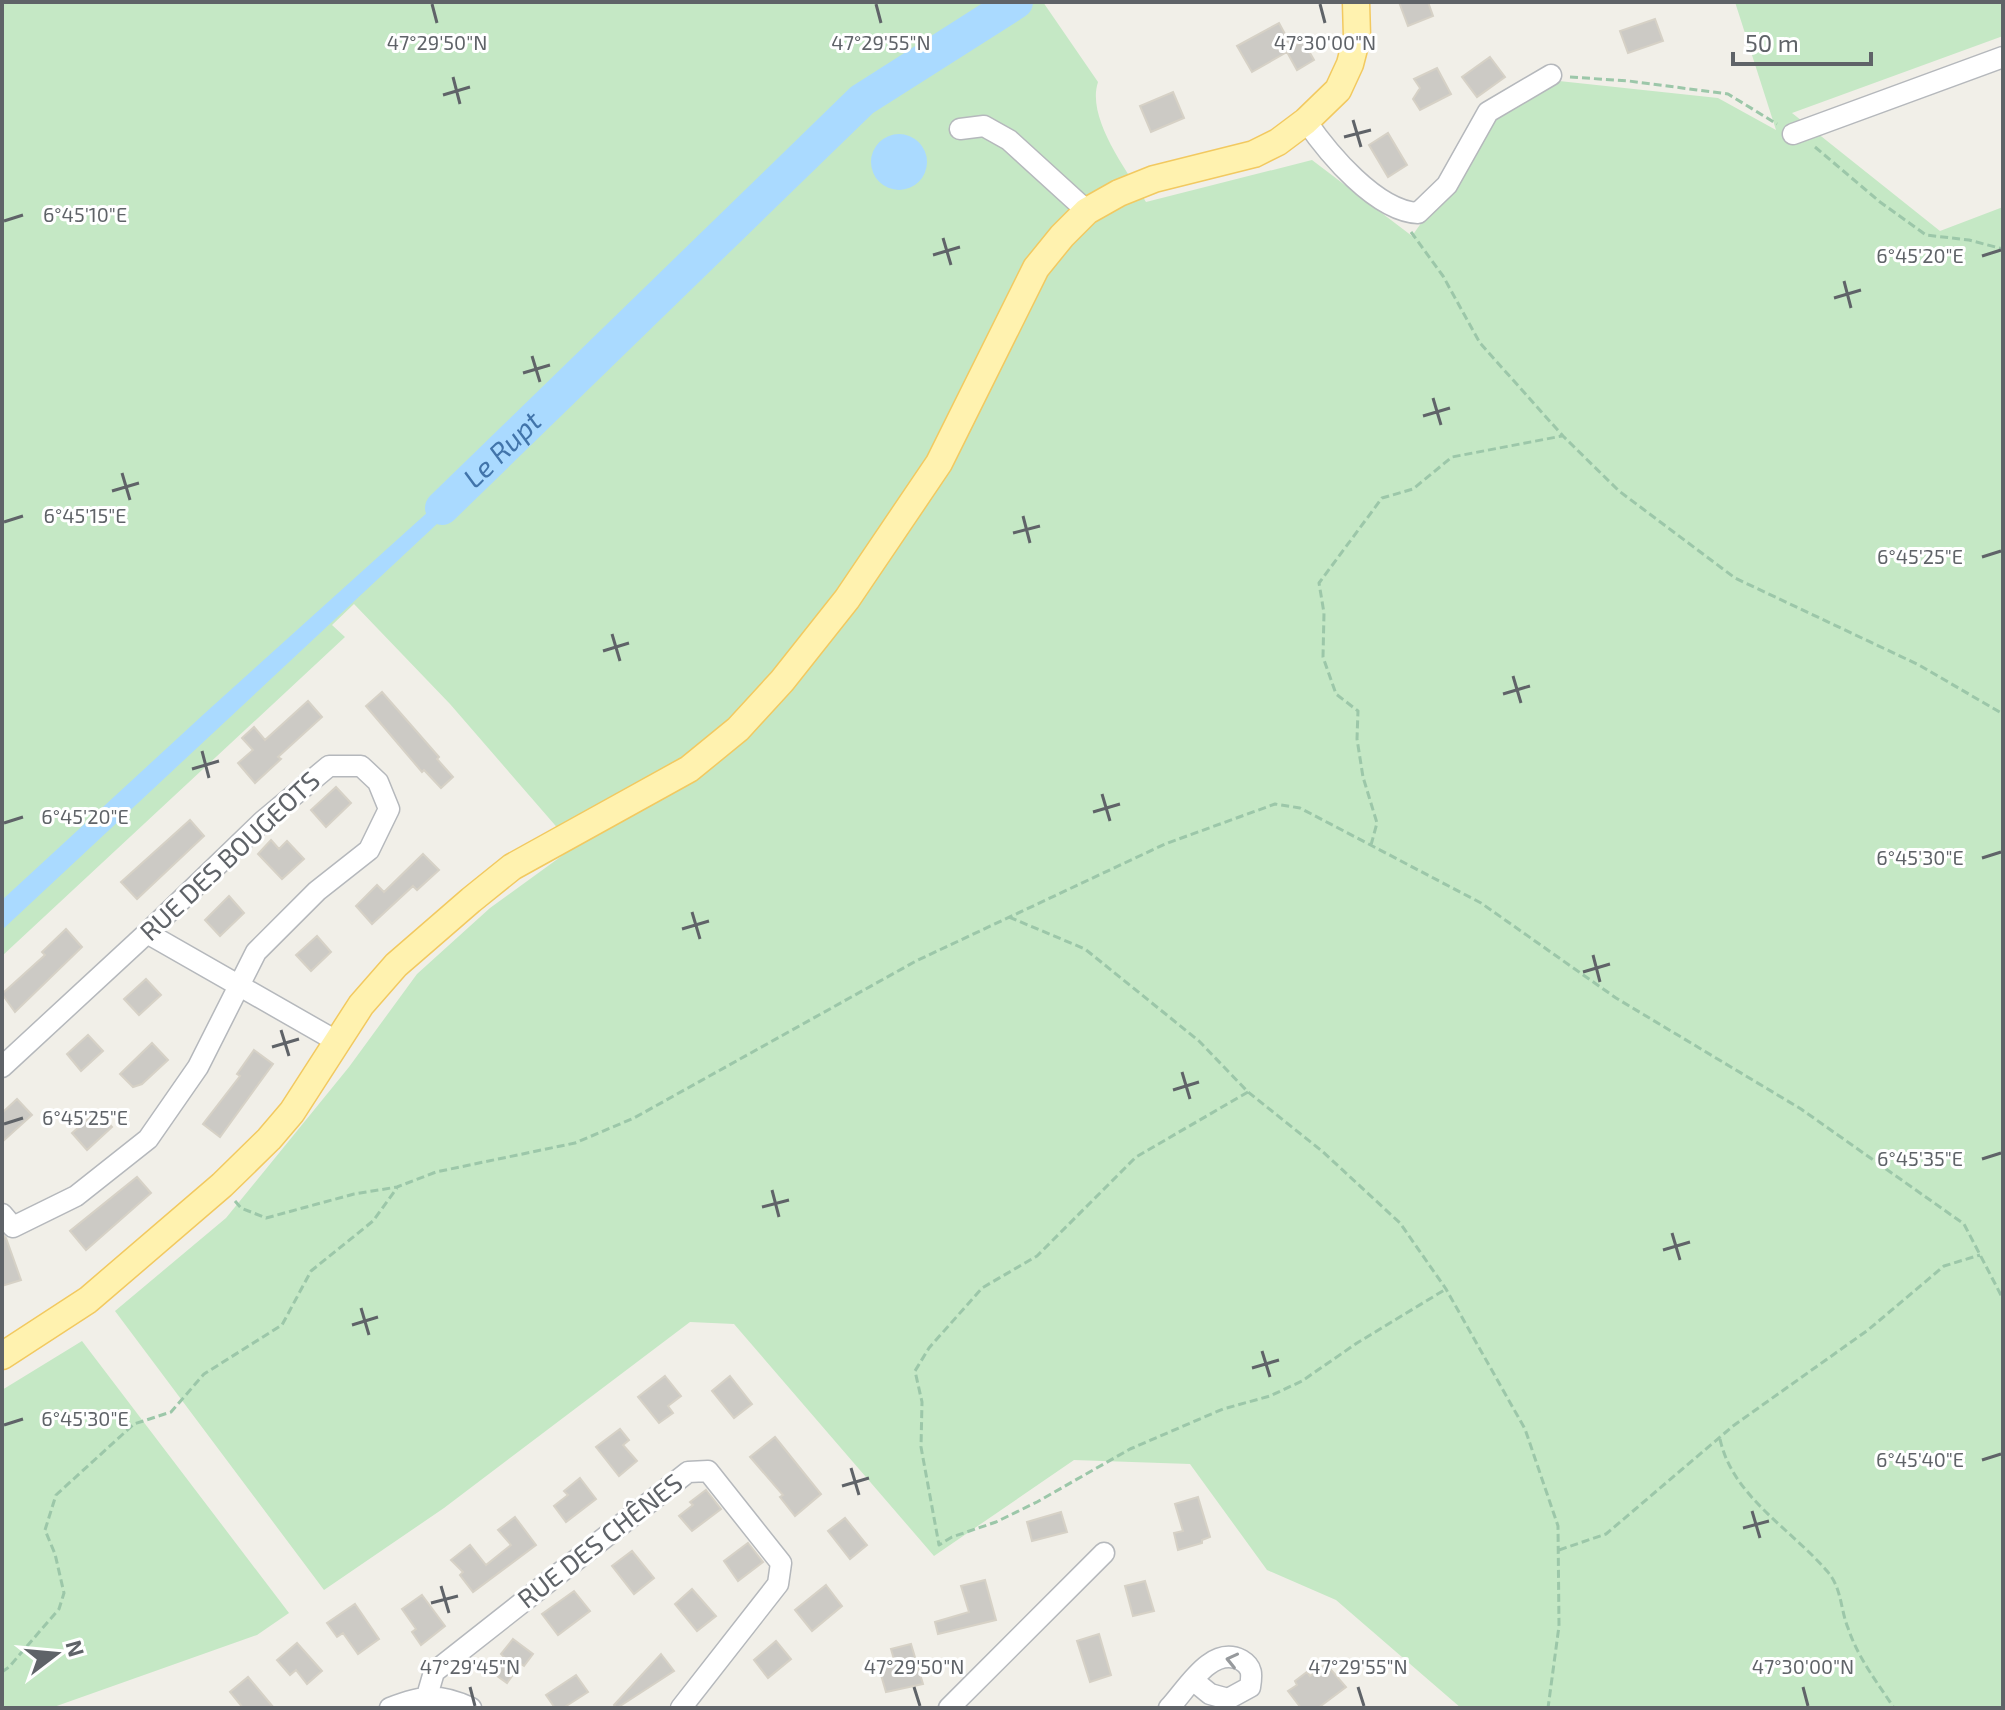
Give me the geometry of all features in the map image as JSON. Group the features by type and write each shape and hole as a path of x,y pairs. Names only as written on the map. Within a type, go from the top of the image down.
{"main road":[{"path":"2,1356 88,1300 222,1185 292,1112 361,1005 396,965 471,900 512,867 689,769 738,729 782,681 847,599 939,463 1036,268 1087,211 1119,193 1154,179 1254,154 1278,142 1306,121 1338,90 1350,64 1357,37 1356,2"}],"street":[{"path":"1793,134 2003,57"},
{"path":"1306,121 1328,153 1383,201 1406,212 1418,213 1447,185 1488,112 1551,75"},
{"path":"960,129 984,126 1009,140 1087,211"},
{"name":"RUE DES BOUGEOTS","path":"2,1067 263,821 329,766 361,766 378,782 389,809 369,850 317,891 256,952 198,1067 148,1139 76,1196 6,1224"},
{"path":"147,933 338,1042"},
{"name":"RUE DES CHÊNES","path":"427,1696 434,1672 688,1472 708,1471 781,1563 778,1584 681,1708"},
{"path":"949,1708 1104,1553"},
{"path":"1169,1708 1194,1681"},
{"path":"390,1708 427,1696 450,1699 471,1708"}],"path":[{"path":"1406,212 1413,237 1443,276 1480,343 1563,436 1619,491 1735,578 1919,665 2003,714"},
{"path":"1371,845 1377,823 1361,764 1357,739 1358,711 1336,694 1323,657 1324,613 1319,583 1382,498 1413,489 1452,457 1563,436"},
{"path":"222,1185 241,1208 266,1218 354,1194 397,1187 436,1172 575,1143 634,1118 916,961 1165,844 1275,804 1300,808 1481,903 1616,998 1801,1109 1964,1224 2003,1299"},
{"path":"1009,917 1085,949 1199,1041 1248,1092 1322,1151 1400,1223 1446,1289 1525,1429 1558,1526 1559,1626 1548,1708"},
{"path":"1248,1092 1136,1157 1037,1256 982,1288 929,1348 915,1371 922,1402 921,1447 933,1527 939,1545 1037,1502 1130,1449 1223,1409 1270,1396 1302,1381 1357,1343 1446,1289"},
{"path":"2,1672 59,1609 64,1593 55,1554 45,1530 56,1495 134,1424 171,1412 204,1374 282,1325 311,1271 373,1221 397,1187"},
{"path":"1559,1550 1606,1534 1719,1437 1868,1330 1944,1266 1980,1255"},
{"path":"1719,1437 1724,1459 1737,1477 1778,1526 1828,1572 1841,1594 1846,1625 1861,1660 1894,1708"}],"green space":[{"path":"2,2 1043,2 1098,82 1096,96 1103,128 1146,202 1312,160 1412,236 1496,117 1559,81 1718,98 1776,130 1735,2 2003,2 2003,36 1792,113 1940,231 2003,207 2003,1708 1461,1708 1336,1600 1267,1570 1190,1464 1074,1460 934,1556 734,1324 690,1322 444,1508 324,1590 115,1311 226,1218 349,1067 417,974 490,908 574,847 450,704 354,604 332,625 345,637 2,956"},
{"path":"82,1341 289,1613 257,1635 51,1708 2,1708 2,1390"}],"water":[{"path":"899,134 919,142 927,162 919,182 899,190 879,182 871,162 879,142"},
{"path":"475,476 438,523 2,930 2,900 429,511"}],"building":[{"path":"1399,2 1428,2 1433,16 1408,26"},
{"path":"1655,19 1663,41 1628,53 1620,31"},
{"path":"1279,23 1292,47 1303,41 1314,60 1297,70 1287,52 1252,72 1237,46"},
{"path":"1490,57 1505,77 1477,97 1462,77"},
{"path":"1437,68 1451,94 1420,110 1413,99 1420,88 1414,79"},
{"path":"1173,92 1184,118 1151,132 1140,106"},
{"path":"1388,133 1407,165 1388,177 1369,145"},
{"path":"382,692 453,777 441,788 424,770 422,772 366,706"},
{"path":"308,701 322,717 255,783 238,763 253,750 242,738 254,727 265,740"},
{"path":"336,787 351,803 326,827 311,810"},
{"path":"190,820 204,836 137,899 121,882"},
{"path":"271,840 279,849 287,841 304,859 282,879 258,854"},
{"path":"423,854 439,870 417,890 413,886 372,924 356,906 377,885 384,892"},
{"path":"229,896 244,913 220,936 205,920"},
{"path":"66,929 82,947 15,1012 2,994 45,955 42,952"},
{"path":"317,936 331,952 311,971 296,955"},
{"path":"146,979 161,995 139,1015 124,999"},
{"path":"88,1035 103,1051 81,1071 67,1054"},
{"path":"152,1043 168,1060 142,1084 133,1087 120,1074"},
{"path":"254,1050 273,1064 220,1137 203,1124 240,1076 237,1074"},
{"path":"17,1099 32,1115 2,1142 2,1113"},
{"path":"97,1111 112,1127 87,1150 72,1133"},
{"path":"137,1177 151,1193 86,1250 70,1231"},
{"path":"2,1234 21,1280 2,1286"},
{"path":"665,1376 681,1396 668,1406 673,1413 659,1423 638,1397"},
{"path":"730,1376 752,1404 734,1418 712,1391"},
{"path":"620,1429 629,1440 623,1445 637,1461 619,1476 596,1447"},
{"path":"775,1437 821,1494 795,1516 780,1497 783,1495 750,1457"},
{"path":"580,1478 596,1499 566,1522 554,1506 568,1495 564,1491"},
{"path":"706,1490 721,1509 692,1531 679,1516 693,1505 690,1502"},
{"path":"1198,1497 1210,1537 1202,1543 1178,1550 1174,1533 1183,1531 1175,1504"},
{"path":"1061,1512 1067,1532 1032,1541 1027,1522"},
{"path":"515,1517 536,1545 473,1592 460,1575 463,1572 451,1560 470,1545 486,1565 511,1545 498,1530"},
{"path":"845,1518 867,1545 850,1559 828,1531"},
{"path":"748,1543 763,1562 738,1581 724,1561"},
{"path":"632,1551 654,1578 634,1594 612,1566"},
{"path":"985,1580 996,1620 938,1634 935,1622 969,1612 961,1586"},
{"path":"1145,1581 1154,1611 1133,1616 1125,1586"},
{"path":"826,1585 842,1606 812,1631 795,1610"},
{"path":"692,1589 716,1616 697,1631 675,1604"},
{"path":"574,1591 590,1611 558,1635 542,1614"},
{"path":"422,1595 445,1626 421,1645 412,1632 416,1629 402,1609"},
{"path":"355,1604 379,1639 358,1654 343,1633 337,1637 327,1623"},
{"path":"1099,1634 1111,1675 1090,1682 1077,1641"},
{"path":"513,1639 533,1654 507,1683 493,1673 504,1657 501,1654"},
{"path":"776,1641 791,1659 768,1678 754,1660"},
{"path":"297,1643 322,1671 307,1684 296,1670 290,1675 277,1660"},
{"path":"911,1644 923,1684 886,1692 879,1668 895,1663 891,1649"},
{"path":"661,1654 674,1671 617,1708 614,1705"},
{"path":"1326,1664 1346,1687 1318,1708 1301,1708 1288,1691 1307,1672 1310,1676"},
{"path":"576,1675 588,1692 563,1708 555,1708 546,1695"},
{"path":"248,1677 274,1708 243,1708 230,1692"}],"waterway":[{"name":"Le Rupt","path":"442,508 862,100 1016,2"}]}
